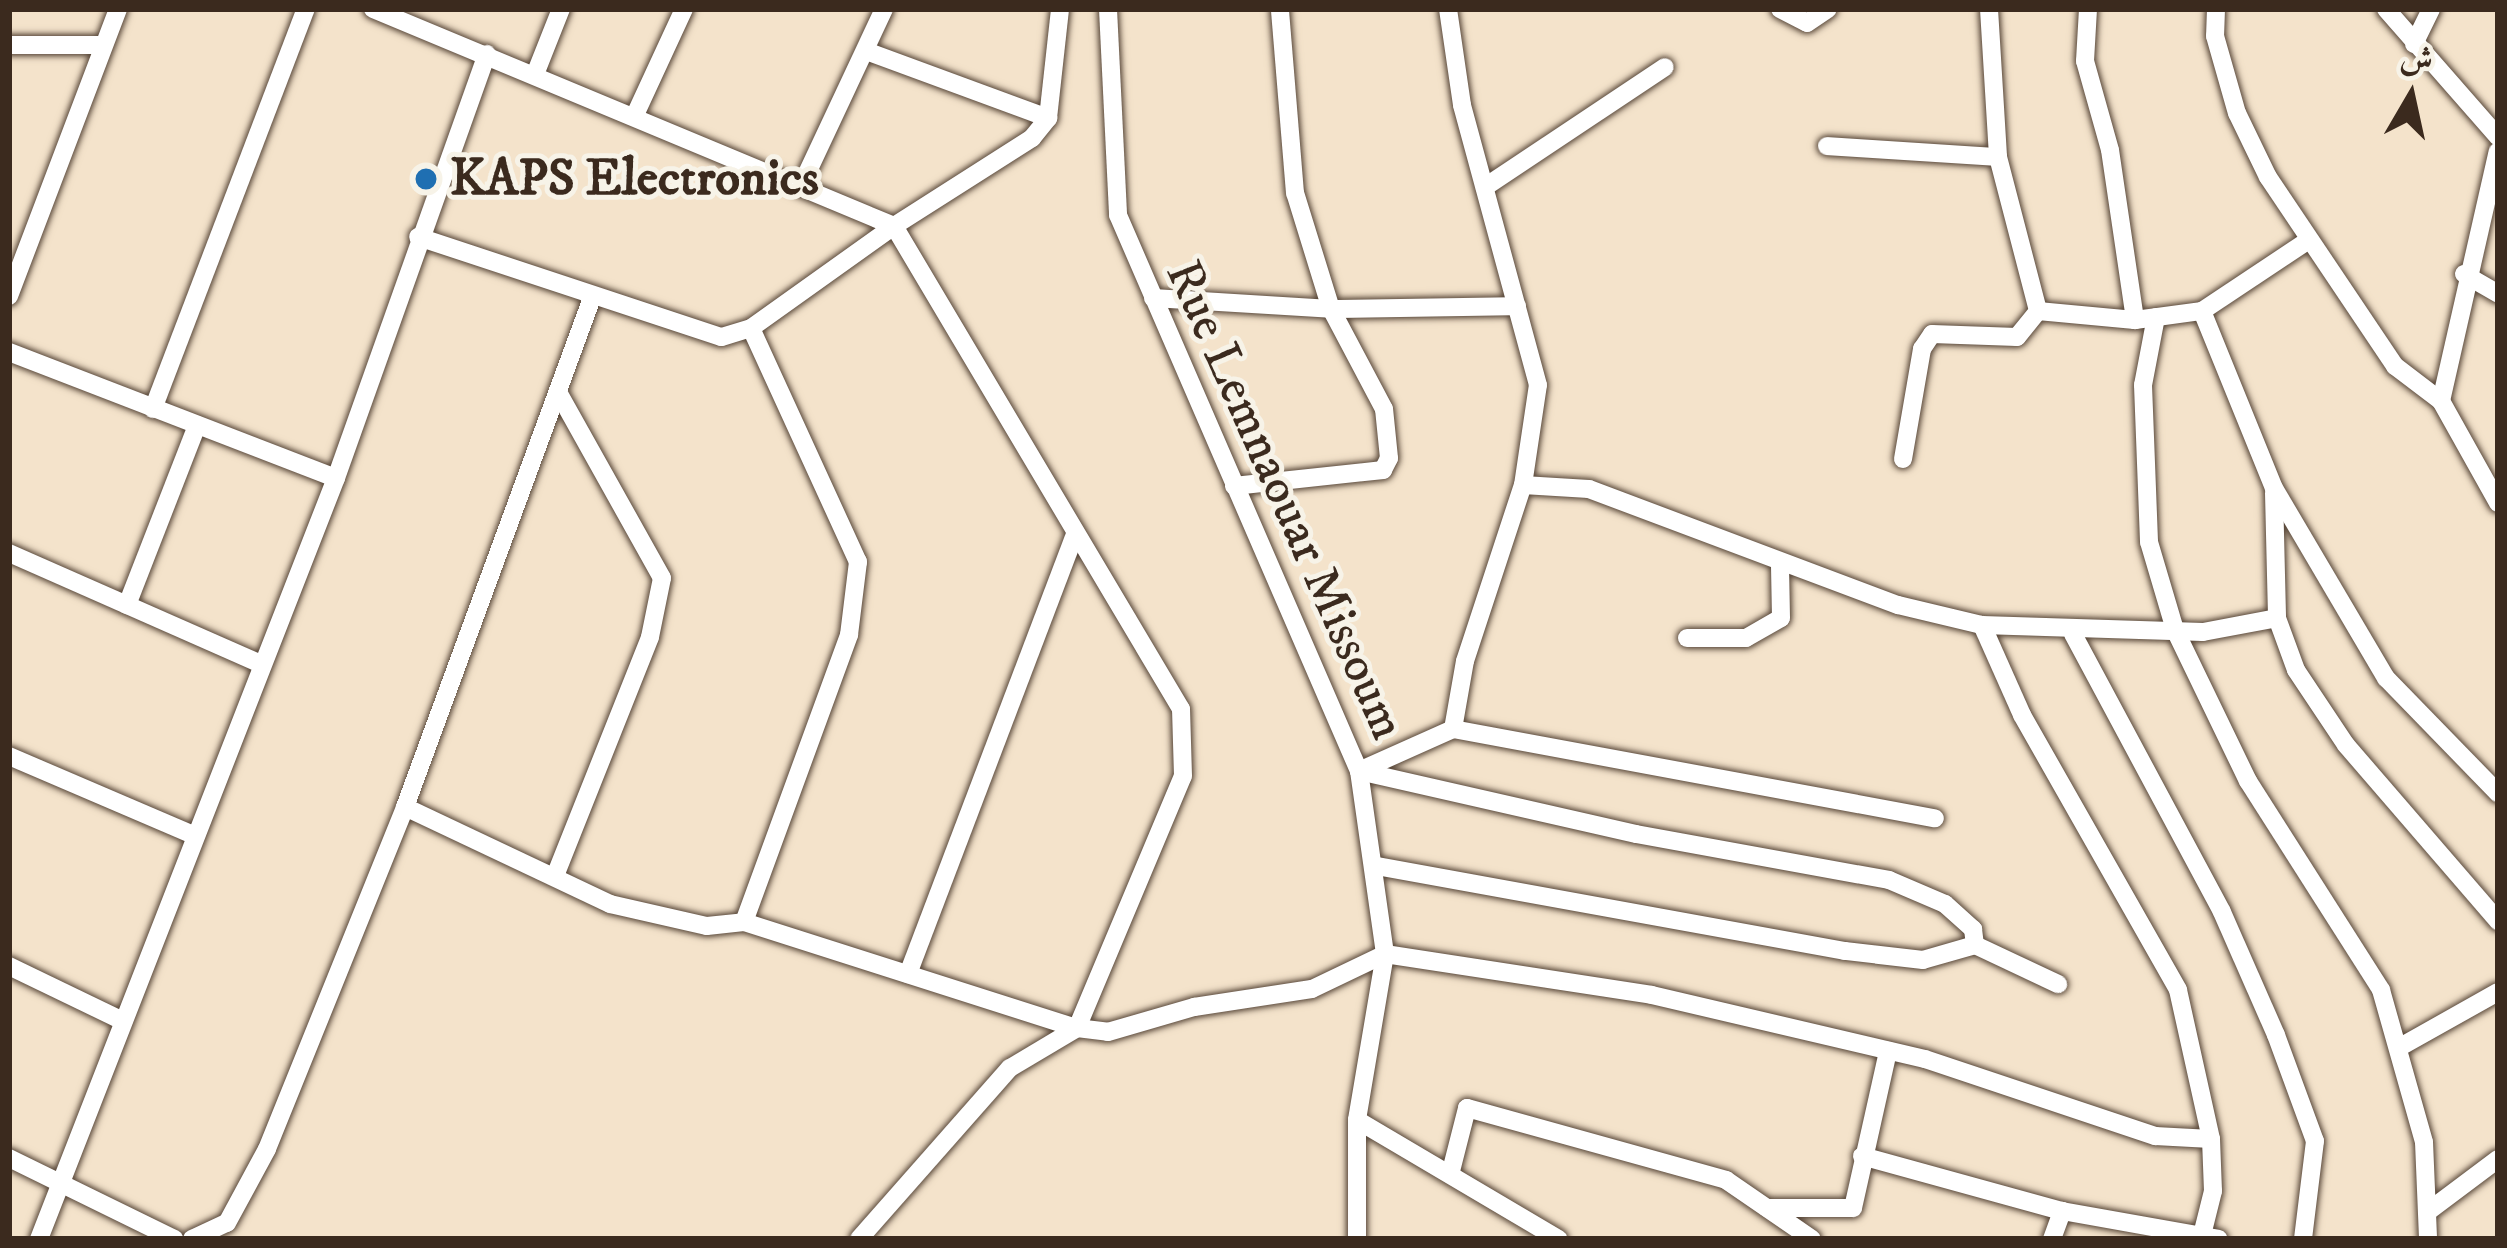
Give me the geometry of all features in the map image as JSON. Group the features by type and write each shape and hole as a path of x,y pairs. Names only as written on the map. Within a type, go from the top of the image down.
{"street":[{"path":"9,296 118,9"},
{"path":"153,409 306,9"},
{"path":"373,9 536,72 894,226 1181,709 1187,746 1183,776 1077,1028 1010,1068 859,1239"},
{"path":"536,72 561,9"},
{"path":"635,115 684,9"},
{"path":"802,184 884,9"},
{"path":"418,236 592,298 721,337 751,328 894,226 1032,138 1048,118 1060,9"},
{"name":"Rue Lemnaouar Missoum","path":"1108,9 1118,215 1360,771 1385,954 1357,1120 1357,1239"},
{"path":"1234,486 1383,470 1389,458 1384,409 1331,308 1295,193 1280,77 1280,9"},
{"path":"1448,9 1462,106 1538,385 1523,485 1465,662 1453,728"},
{"path":"1780,9 1807,23 1828,9"},
{"path":"1989,9 1997,157 2038,311"},
{"path":"2088,9 2085,61 2110,150 2145,318 2149,542 2175,630 2248,782 2381,990 2424,1142 2428,1239"},
{"path":"2216,9 2215,36 2237,113 2306,242 2395,366 2441,400 2498,502"},
{"path":"2386,9 2498,137"},
{"path":"2414,44 2431,9"},
{"path":"9,45 104,45"},
{"path":"866,51 1048,118"},
{"path":"39,1239 336,478 418,236 487,54"},
{"path":"1485,187 1665,68"},
{"path":"1827,146 1997,157"},
{"path":"2441,400 2464,274 2498,151"},
{"path":"2038,311 2145,318 2202,311 2306,242"},
{"path":"2464,274 2498,294"},
{"path":"192,1239 204,1238 227,1223 267,1148 406,807 592,298"},
{"path":"1153,298 1331,308 1517,306"},
{"path":"1903,459 1925,339 2017,337 2038,311"},
{"path":"2202,311 2274,488 2386,678 2498,794"},
{"path":"744,922 849,635 858,562 751,328"},
{"path":"9,352 336,478"},
{"path":"555,876 650,638 662,578 559,394"},
{"path":"127,604 197,425"},
{"path":"1523,485 1589,489 1780,563 1982,625 2073,634 2175,630 2277,618"},
{"path":"2274,488 2277,618 2296,670 2346,745 2498,921"},
{"path":"908,974 1075,534"},
{"path":"9,553 261,664"},
{"path":"1687,638 1746,638 1781,618 1780,563"},
{"path":"1862,1156 2062,1210 2207,1238 2213,1191 2211,1139 2178,990 2022,716 1982,625"},
{"path":"2073,634 2222,912 2276,1035 2315,1142 2303,1239"},
{"path":"1360,771 1453,728 1935,818"},
{"path":"9,756 196,836"},
{"path":"1360,771 1636,834 1889,880 1945,904 1973,929 1975,945"},
{"path":"406,807 610,904 707,926 744,922 1077,1028 1108,1032 1194,1006 1312,989 1385,954 1652,995 1888,1052 2156,1136 2211,1139"},
{"path":"1375,866 1844,951 1923,960 1975,945 2058,984"},
{"path":"9,966 123,1022"},
{"path":"2400,1047 2498,992"},
{"path":"1767,1208 1853,1208 1888,1052"},
{"path":"1451,1171 1467,1108 1726,1180 1811,1239"},
{"path":"1357,1120 1451,1171 1558,1239"},
{"path":"9,1158 60,1177 174,1239"},
{"path":"2430,1210 2498,1159"},
{"path":"2052,1239 2062,1210"}],"place":[{"name":"KAPS Electronics","path":"426,179"}]}
